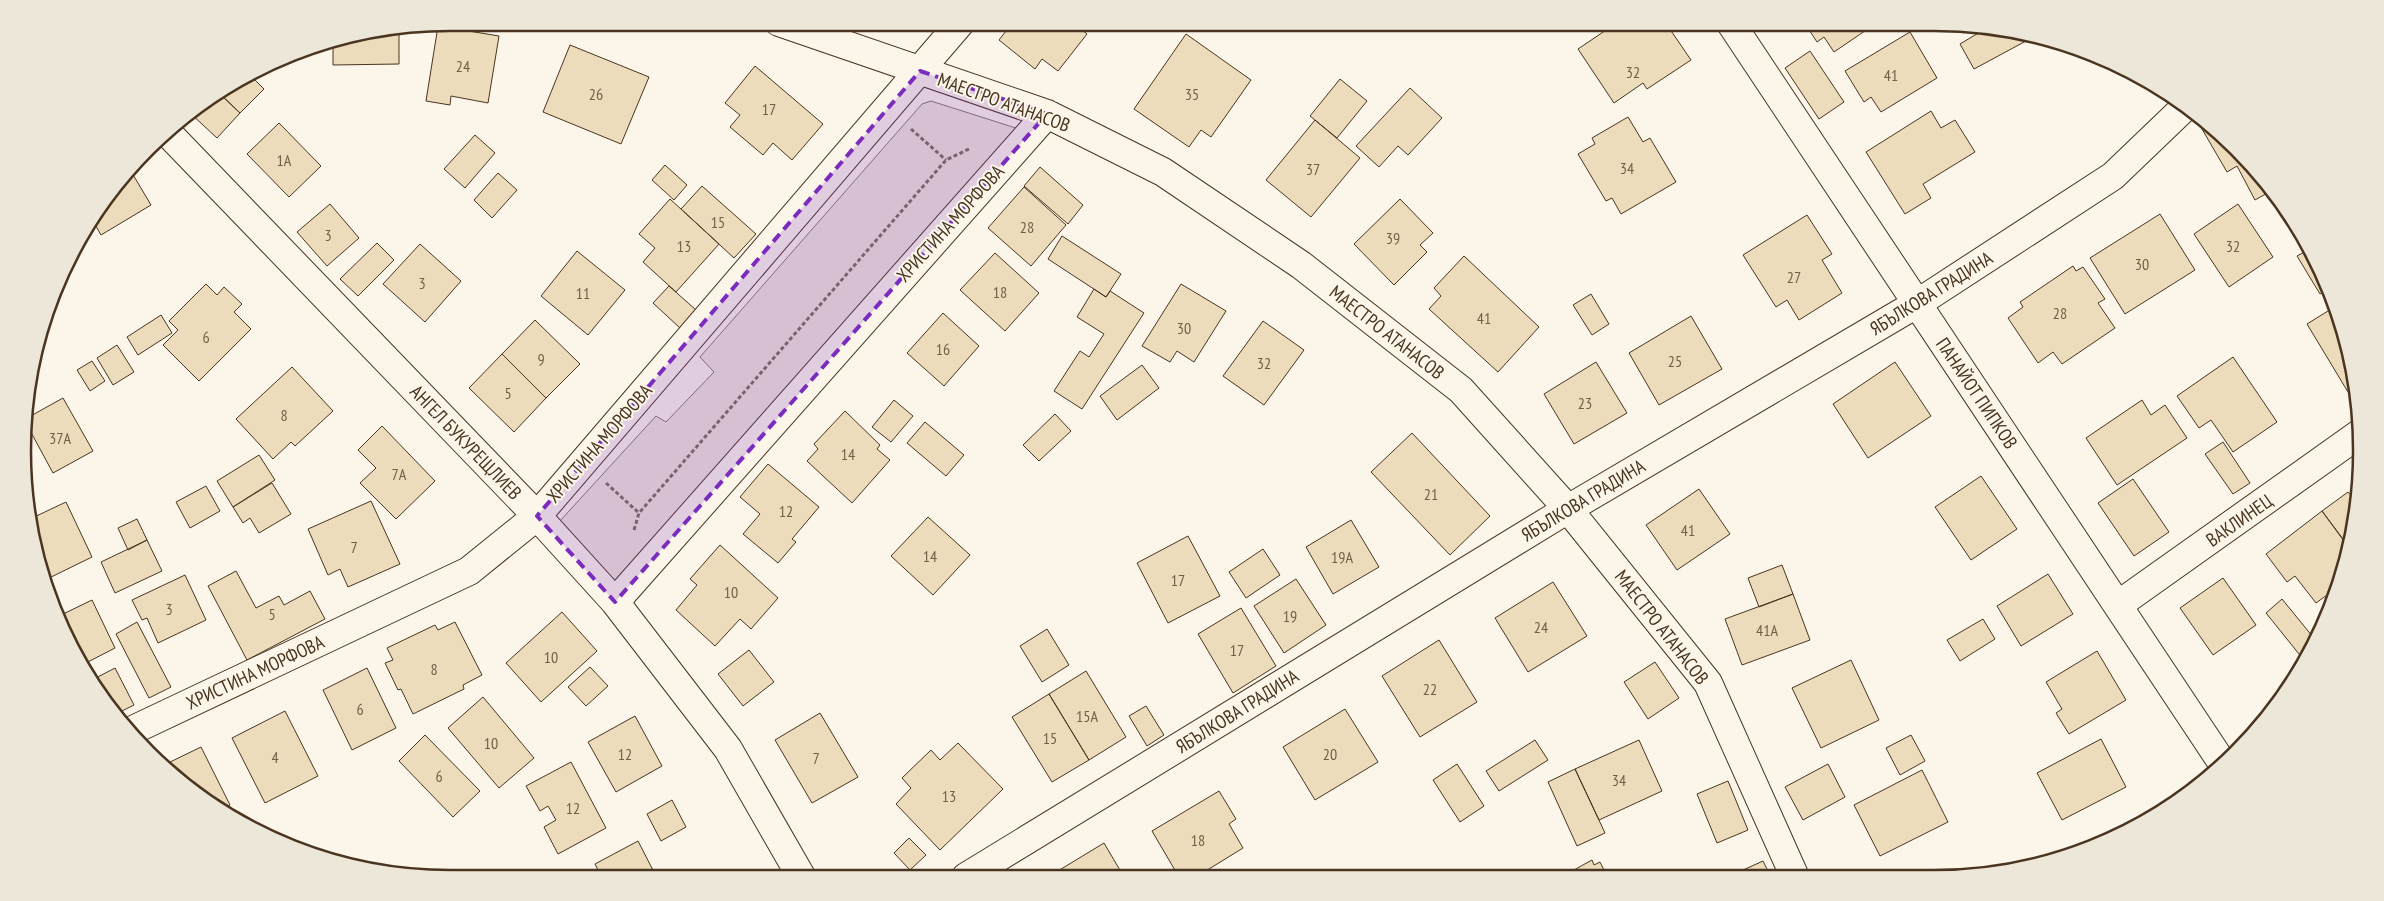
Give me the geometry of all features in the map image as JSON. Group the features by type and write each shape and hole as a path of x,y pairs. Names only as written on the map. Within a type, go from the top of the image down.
{"street":[{"name":"МАЕСТРО АТАНАСОВ","path":"805,31 1047,114 1163,172 1301,265 1461,390 1568,509 1708,683 1792,870"},
{"name":"ХРИСТИНА МОРФОВА","path":"137,729 470,571 537,516 953,31"},
{"name":"ПАНАЙОТ ПИПКОВ","path":"1736,31 2219,758"},
{"name":"ЯБЪЛКОВА ГРАДИНА","path":"977,870 1568,509 1918,304 2113,176 2180,112"},
{"name":"ХРИСТИНА МОРФОВА","path":"615,602 1047,114"},
{"name":"АНГЕЛ БУКУРЕЩЛИЕВ","path":"171,138 537,516 615,602 728,749 797,870"},
{"name":"ВАКЛИНЕЦ","path":"2118,605 2353,439"}],"path":[{"path":"888,108 946,160"},
{"path":"634,531 639,513 946,160 980,145"},
{"path":"582,462 639,513"}],"highlighted area":[{"path":"920,71 1047,114 615,602 537,516"}],"shaded area":[{"path":"931,101 1022,130 616,588 559,522 656,416 666,422 714,372 700,357 922,104"}],"building":[{"path":"437,31 468,31 499,36 488,103 451,96 450,105 426,101"},
{"path":"1006,31 1084,31 1087,34 1058,71 1042,59 1035,69 999,40"},
{"path":"1605,31 1671,31 1691,60 1647,89 1643,83 1614,103 1578,49"},
{"path":"1810,31 1865,31 1834,52 1824,37 1817,42"},
{"path":"1910,32 1937,78 1881,112 1871,97 1864,102 1845,71"},
{"path":"1186,34 1251,80 1211,137 1201,130 1189,147 1134,109"},
{"path":"1977,34 2025,42 1974,69 1960,44"},
{"path":"399,35 399,64 333,65 333,48 369,39"},
{"path":"570,45 649,77 621,144 543,112"},
{"path":"1810,51 1844,102 1819,119 1785,68"},
{"path":"755,66 823,124 792,160 773,143 763,155 730,127 740,115 725,103"},
{"path":"1340,79 1367,101 1337,138 1310,116"},
{"path":"255,80 264,89 240,113 224,98"},
{"path":"1410,88 1442,118 1408,155 1398,146 1379,167 1356,146"},
{"path":"224,98 240,113 217,138 195,118"},
{"path":"1931,111 1941,128 1955,120 1975,152 1923,184 1931,198 1905,214 1866,152"},
{"path":"1628,117 1643,142 1650,138 1676,182 1621,214 1612,198 1606,201 1578,154 1595,144 1592,138"},
{"path":"1315,120 1360,158 1311,217 1266,180"},
{"path":"279,123 321,166 289,197 247,154"},
{"path":"2202,129 2230,154 2265,194 2255,200 2237,166 2227,172"},
{"path":"475,135 495,153 465,188 444,169"},
{"path":"665,165 687,185 674,200 652,180"},
{"path":"1040,167 1083,205 1068,224 1024,186"},
{"path":"498,173 517,190 492,218 474,200"},
{"path":"134,176 151,205 101,235 96,227"},
{"path":"702,186 756,234 734,258 681,209"},
{"path":"1024,187 1066,225 1031,266 988,228"},
{"path":"670,199 719,244 676,292 643,262 655,248 639,234"},
{"path":"1400,199 1433,233 1420,245 1427,252 1394,285 1354,244"},
{"path":"330,204 359,238 327,266 297,232"},
{"path":"2238,204 2273,257 2229,287 2194,234"},
{"path":"2160,214 2195,270 2125,314 2090,258"},
{"path":"1807,215 1832,254 1822,260 1842,293 1799,320 1787,300 1776,307 1743,255"},
{"path":"1062,236 1121,274 1106,297 1048,259"},
{"path":"377,243 394,260 358,296 340,279"},
{"path":"420,244 461,281 425,322 383,284"},
{"path":"577,251 625,290 588,335 541,296"},
{"path":"995,253 1039,293 1005,331 960,290"},
{"path":"2303,253 2322,293 2320,294 2297,256"},
{"path":"1464,256 1539,327 1498,372 1429,309 1441,296 1434,288"},
{"path":"2073,266 2076,271 2083,267 2105,299 2098,303 2115,328 2062,364 2053,352 2038,363 2008,318 2023,307 2020,302"},
{"path":"206,284 217,295 224,287 242,304 234,312 251,329 199,381 163,345 178,330 169,321"},
{"path":"1181,284 1226,311 1194,362 1177,351 1170,362 1142,346"},
{"path":"669,286 696,310 680,328 653,303"},
{"path":"1094,289 1106,297 1110,291 1144,313 1082,409 1054,391 1080,351 1089,357 1104,334 1077,317"},
{"path":"1591,294 1609,324 1592,335 1573,305"},
{"path":"2329,310 2345,369 2348,392 2307,324"},
{"path":"943,313 979,346 944,386 907,353"},
{"path":"161,315 172,333 138,355 127,337"},
{"path":"1691,316 1722,369 1659,405 1629,353"},
{"path":"535,320 580,364 546,398 502,354"},
{"path":"1263,321 1304,350 1264,405 1223,376"},
{"path":"117,345 134,372 113,385 97,358"},
{"path":"502,354 546,398 514,432 469,388"},
{"path":"2233,357 2277,422 2233,452 2211,420 2199,428 2177,396"},
{"path":"92,361 105,381 90,391 77,370"},
{"path":"1596,362 1627,413 1574,444 1544,394"},
{"path":"1895,362 1931,416 1868,458 1833,404"},
{"path":"1142,365 1159,388 1117,420 1100,396"},
{"path":"292,367 333,411 295,446 291,442 273,459 236,419"},
{"path":"63,398 93,451 53,473 32,434 33,415"},
{"path":"894,400 913,416 891,442 872,427"},
{"path":"2142,400 2151,415 2165,405 2187,438 2117,485 2086,438"},
{"path":"845,411 880,445 877,449 890,460 852,503 807,461 818,449 814,444"},
{"path":"1055,414 1071,431 1039,461 1023,445"},
{"path":"925,422 964,455 946,476 907,443"},
{"path":"382,426 435,481 396,519 360,483 376,468 358,450"},
{"path":"1412,433 1490,516 1450,555 1371,472"},
{"path":"2223,442 2250,483 2233,494 2205,454"},
{"path":"259,455 275,480 233,507 217,481"},
{"path":"768,464 819,507 792,539 796,542 778,563 743,534 760,514 740,497"},
{"path":"1981,476 2017,529 1971,560 1935,507"},
{"path":"2133,479 2169,532 2134,556 2098,503"},
{"path":"272,483 291,514 259,533 250,518 243,523 233,507"},
{"path":"206,486 220,511 190,528 176,502"},
{"path":"1699,489 1730,534 1677,570 1646,525"},
{"path":"2348,492 2350,495 2343,539 2322,511"},
{"path":"371,501 400,564 348,587 340,569 328,575 308,529"},
{"path":"66,502 92,557 51,577 37,516"},
{"path":"2322,511 2343,540 2327,595 2316,603 2295,576 2287,582 2266,554"},
{"path":"928,517 970,555 933,595 891,556"},
{"path":"137,519 147,540 128,550 118,528"},
{"path":"1351,520 1379,567 1333,594 1306,547"},
{"path":"1188,536 1220,596 1168,623 1137,563"},
{"path":"147,540 162,571 115,593 101,562"},
{"path":"720,545 778,598 751,629 740,619 715,646 676,610 697,585 690,579"},
{"path":"1263,549 1280,575 1246,598 1229,572"},
{"path":"1782,565 1793,594 1759,607 1748,578"},
{"path":"236,571 256,608 279,596 284,605 310,591 325,619 247,660 208,586"},
{"path":"2048,574 2073,614 2021,646 1997,606"},
{"path":"185,575 206,620 158,643 147,618 142,620 132,600"},
{"path":"2223,578 2256,625 2213,655 2180,608"},
{"path":"1296,579 1326,625 1284,653 1254,606"},
{"path":"1553,582 1587,636 1528,672 1495,618"},
{"path":"1793,594 1810,640 1742,665 1725,619"},
{"path":"2282,599 2311,634 2300,655 2266,613"},
{"path":"92,600 115,648 88,662 64,614"},
{"path":"1241,608 1276,666 1233,693 1198,634"},
{"path":"562,612 597,651 541,702 506,663"},
{"path":"1983,619 1995,639 1960,661 1947,640"},
{"path":"137,622 171,687 149,698 116,634"},
{"path":"455,622 482,675 463,685 464,689 413,714 401,689 398,690 385,663 393,660 387,648 435,625 438,630"},
{"path":"1047,629 1069,665 1042,682 1020,646"},
{"path":"1439,640 1477,702 1420,737 1382,676"},
{"path":"749,650 774,682 743,706 718,674"},
{"path":"2097,651 2126,700 2069,734 2056,713 2062,709 2046,682"},
{"path":"1851,660 1879,720 1821,748 1792,688"},
{"path":"1655,662 1679,698 1648,719 1624,682"},
{"path":"590,667 608,686 586,706 568,687"},
{"path":"115,668 134,705 122,711 98,677"},
{"path":"367,668 396,728 352,750 323,690"},
{"path":"1086,671 1126,737 1089,760 1049,694"},
{"path":"1049,694 1089,760 1052,782 1012,717"},
{"path":"483,697 534,758 499,788 448,728"},
{"path":"1146,706 1164,735 1147,746 1129,716"},
{"path":"1345,709 1378,762 1315,800 1283,747"},
{"path":"285,711 318,776 265,803 232,738"},
{"path":"820,713 858,777 812,803 775,740"},
{"path":"635,716 662,766 616,792 588,742"},
{"path":"425,735 480,791 453,817 399,761"},
{"path":"1911,735 1925,761 1900,775 1886,748"},
{"path":"2101,739 2126,787 2062,820 2037,773"},
{"path":"1535,740 1548,760 1499,791 1486,771"},
{"path":"1639,740 1662,791 1599,820 1575,769"},
{"path":"958,743 1003,789 940,850 896,804 911,788 902,778 931,750 940,760"},
{"path":"201,747 230,805 228,806 195,783 170,762"},
{"path":"571,762 606,828 558,854 544,827 556,820 548,806 540,811 526,786"},
{"path":"1457,764 1484,806 1460,822 1433,780"},
{"path":"1828,764 1845,797 1803,820 1785,787"},
{"path":"1575,769 1605,833 1577,846 1548,782"},
{"path":"1922,770 1948,822 1880,856 1854,805"},
{"path":"1728,781 1748,830 1717,843 1697,794"},
{"path":"1219,791 1236,819 1229,824 1243,848 1207,870 1175,870 1152,831"},
{"path":"672,800 686,827 661,841 647,814"},
{"path":"909,838 926,855 910,870 894,853"},
{"path":"638,841 653,870 598,870 595,864"},
{"path":"1104,843 1120,870 1060,870"},
{"path":"1592,860 1594,865 1600,862 1604,870 1574,870"},
{"path":"1763,861 1768,870 1743,870"}]}
